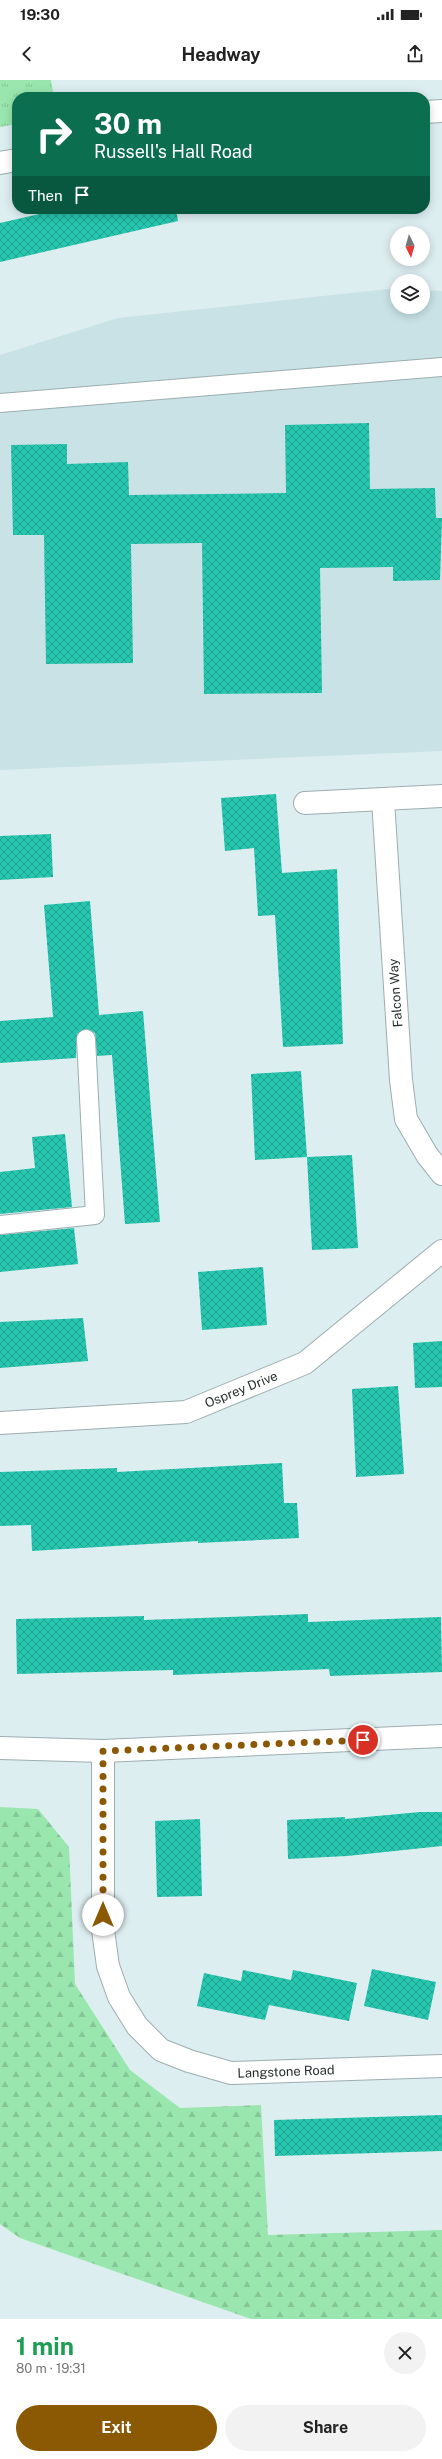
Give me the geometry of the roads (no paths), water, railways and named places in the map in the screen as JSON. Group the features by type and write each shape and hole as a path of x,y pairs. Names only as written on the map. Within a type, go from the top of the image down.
{"street":[{"path":"430,112 442,112"},
{"path":"0,163 12,161"},
{"path":"305,803 442,796"},
{"name":"Falcon Way","path":"383,800 401,1080 406,1119 428,1155 442,1174"},
{"name":"Osprey Drive","path":"0,1423 186,1412 305,1362 442,1251"},
{"path":"0,1748 103,1751 442,1736"},
{"name":"Langstone Road","path":"103,1751 103,1930 108,1966 118,1996 137,2026 161,2050 189,2061 231,2073 442,2066"}],"lane":[{"path":"0,403 442,367"},
{"path":"0,1225 95,1215 86,1038"}]}
